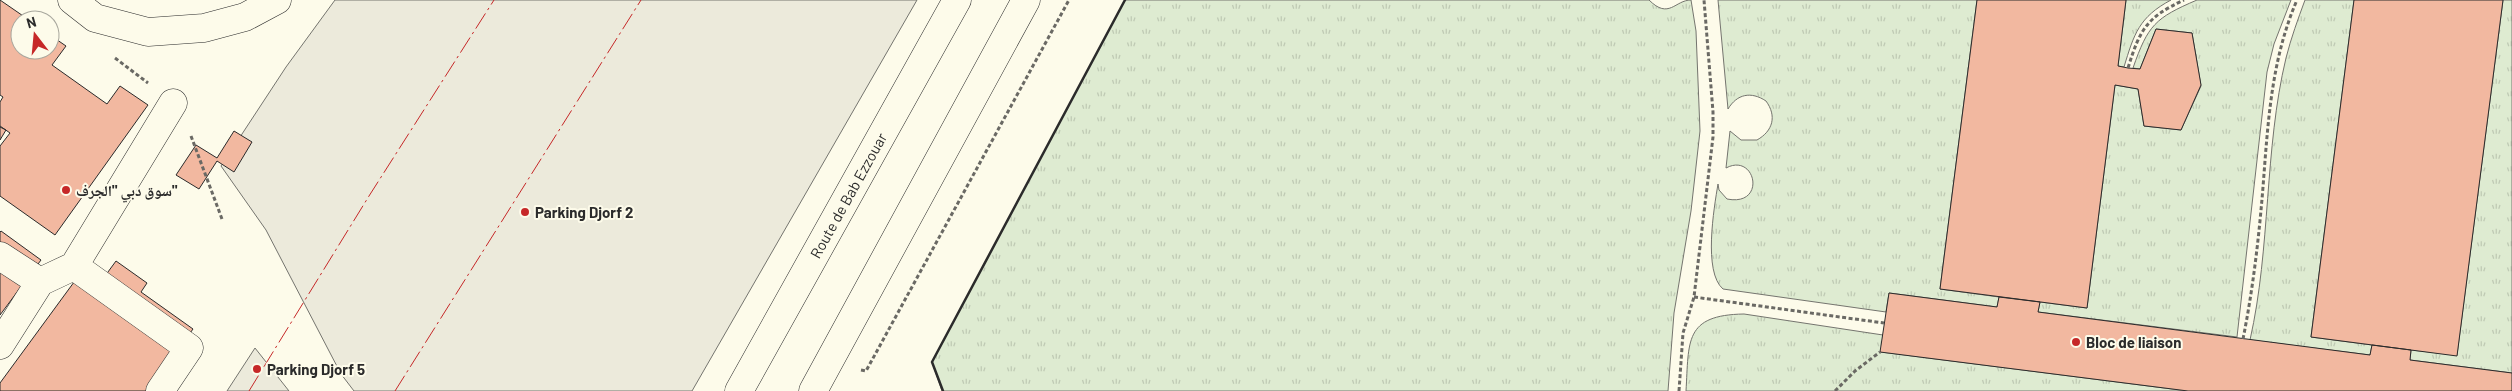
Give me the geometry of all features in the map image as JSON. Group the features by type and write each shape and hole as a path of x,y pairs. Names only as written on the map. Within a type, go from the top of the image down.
{"main road":[{"path":"72,0 95,18 148,32 204,28 245,17 277,0"},
{"name":"Route de Bab Ezzouar","path":"739,391 958,0"},
{"path":"813,391 1026,0"},
{"path":"0,344 40,282 74,266 173,103"},
{"path":"0,256 40,282"},
{"path":"74,266 189,348 160,391"}],"path":[{"path":"826,366 866,371 1069,0"},
{"path":"1679,391 1683,333 1694,297 1713,137 1713,112 1704,0"},
{"path":"2128,68 2139,35 2145,25 2155,15 2184,0"},
{"path":"2243,339 2263,188 2269,109 2276,64 2288,21 2297,0"},
{"path":"1694,297 1884,324"},
{"path":"1835,391 1880,352"}],"green space":[{"path":"1125,0 1649,0 1656,6 1667,9 1691,0 1696,31 1700,131 1691,211 1674,313 1668,391 942,391 932,362"},
{"path":"1718,0 1977,0 1940,289 1999,297 1997,307 1889,293 1886,312 1723,289 1717,281 1713,269 1712,255 1713,223 1718,184 1719,190 1727,199 1740,199 1748,195 1752,188 1753,180 1750,173 1744,167 1736,165 1726,168 1730,131 1741,140 1757,140 1770,128 1772,118 1766,101 1755,96 1740,97 1728,109"},
{"path":"2126,0 2171,0 2152,13 2139,28 2124,67 2118,66"},
{"path":"2197,0 2291,0 2274,44 2267,72 2237,337 2038,312 2040,302 2087,308 2115,85 2138,89 2144,126 2181,130 2201,86 2192,33 2156,29 2140,69 2133,68 2143,42 2155,25 2171,12"},
{"path":"2305,0 2354,0 2311,337 2372,345 2370,355 2250,340 2257,305 2270,163 2279,93 2288,51"},
{"path":"2503,0 2512,0 2512,373 2410,360 2411,350 2457,355"},
{"path":"1744,314 1883,335 1881,352 2188,391 1686,391 1690,345 1694,334 1700,326 1710,319"}],"shaded area":[{"name":"Parking Djorf 2","path":"335,0 917,0 692,391 354,391 341,374 266,230 221,166 286,67"},
{"name":"Parking Djorf 5","path":"255,348 289,391 227,391"}],"building":[{"path":"0,0 14,10 10,10 10,60 56,60 52,65 107,104 120,86 148,105 55,235 0,196 0,146 10,133 0,126 0,102 3,97 0,95"},
{"path":"1977,0 2126,0 2118,66 2128,68 2140,69 2156,29 2192,33 2201,85 2181,130 2144,126 2138,89 2115,85 2087,308 1940,289"},
{"path":"2354,0 2503,0 2457,356 2311,337"},
{"path":"60,42 66,46 60,54"},
{"path":"0,127 6,130 0,140"},
{"path":"234,131 252,142 234,172 217,161 199,189 176,175 196,145 217,158"},
{"path":"0,232 41,260 0,315"},
{"path":"116,261 147,283 141,292 193,329 148,391 0,391 0,383 88,263 105,276"},
{"name":"Bloc de liaison","path":"1889,293 1997,307 1999,297 2040,302 2038,312 2370,355 2372,345 2411,350 2410,360 2512,373 2512,391 2188,391 1880,352"}],"wall":[{"path":"943,391 932,362 1125,0"}],"power":[{"path":"249,391 369,196 494,0"},
{"path":"395,391 641,0"}],"place":[{"name":"سوق دبي \"الجرف\"","path":"66,190"},
{"name":"Parking Djorf 2","path":"525,212"},
{"name":"Bloc de liaison","path":"2076,342"},
{"name":"Parking Djorf 5","path":"257,369"}]}
